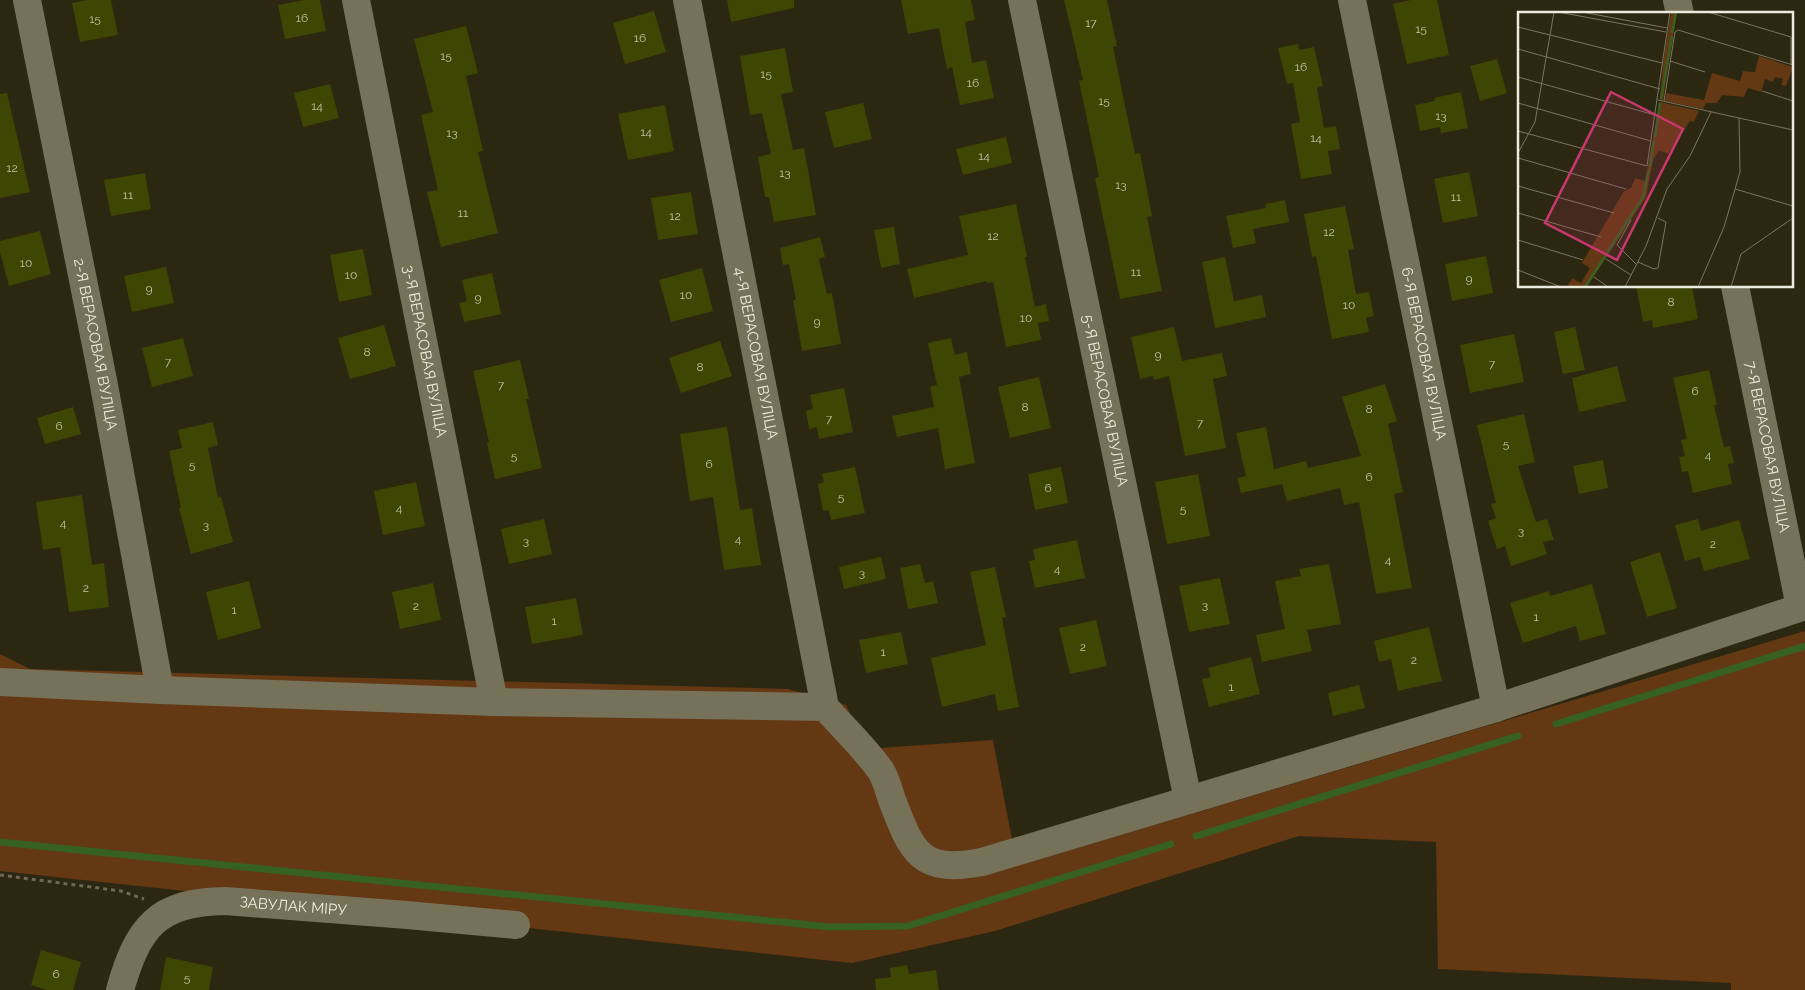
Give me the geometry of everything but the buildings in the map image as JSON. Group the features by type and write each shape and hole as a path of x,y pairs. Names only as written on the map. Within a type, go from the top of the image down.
{"street":[{"name":"2-Я ВЕРАСОВАЯ ВУЛІЦА","path":"27,0 103,380 160,690"},
{"name":"3-Я ВЕРАСОВАЯ ВУЛІЦА","path":"356,0 494,702"},
{"name":"4-Я ВЕРАСОВАЯ ВУЛІЦА","path":"687,0 825,707"},
{"name":"5-Я ВЕРАСОВАЯ ВУЛІЦА","path":"1022,0 1188,800"},
{"name":"6-Я ВЕРАСОВАЯ ВУЛІЦА","path":"1352,0 1496,708"},
{"name":"7-Я ВЕРАСОВАЯ ВУЛІЦА","path":"1735,288 1802,607"},
{"path":"0,682 160,690 494,702 825,707 882,772 909,840 918,854 932,862 947,866 982,862 1496,708 1802,607"},
{"name":"ЗАВУЛАК МІРУ","path":"120,990 132,954 153,922 165,913 183,906 203,902 225,901 407,915 516,926"}],"path":[{"path":"0,875 121,890 138,896 165,913"}],"shaded area":[{"path":"1805,631 1805,990 1731,990 1731,983 1438,969 1436,842 1299,836 995,931 852,963 0,871 0,654 30,669 788,689 846,705 866,749 993,740 1017,866"}],"waterway":[{"path":"1556,724 1805,646"},
{"path":"1196,836 1518,736"},
{"path":"0,842 830,927 908,926 1171,844"}]}
